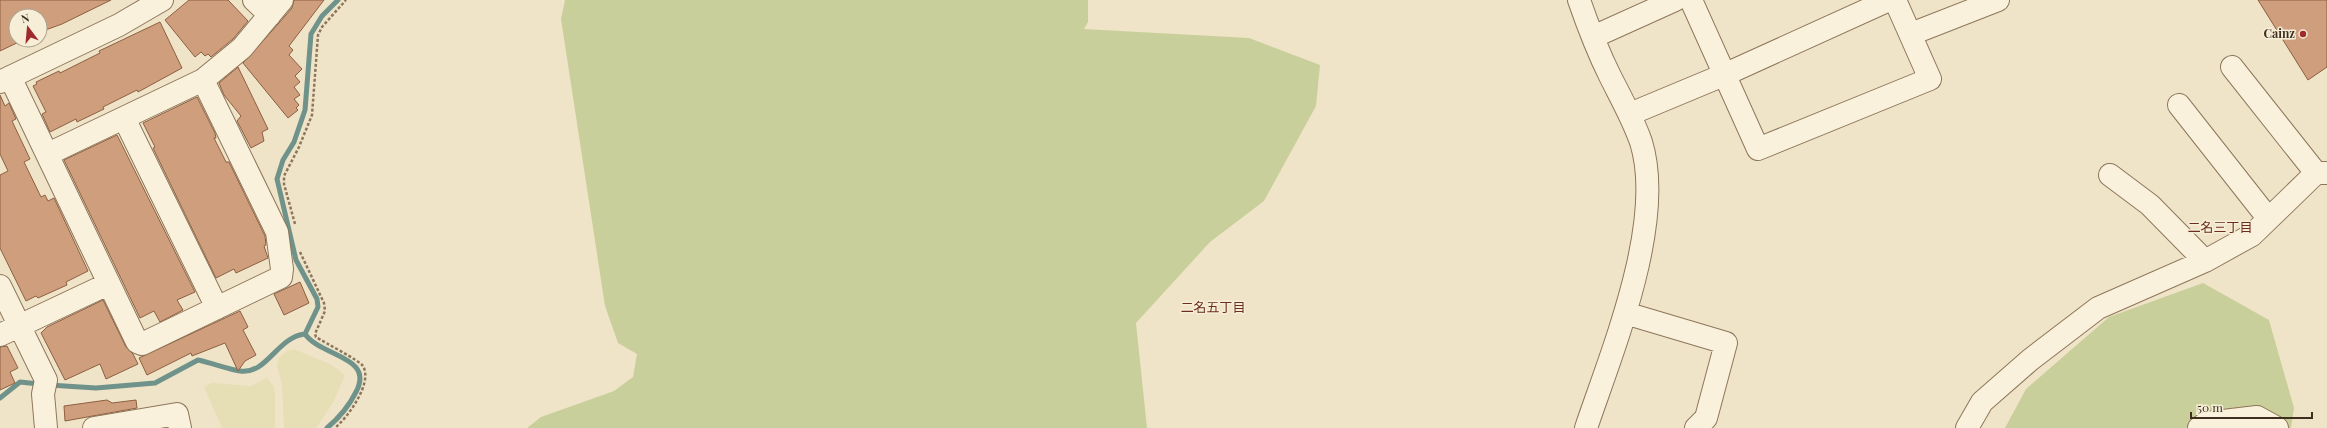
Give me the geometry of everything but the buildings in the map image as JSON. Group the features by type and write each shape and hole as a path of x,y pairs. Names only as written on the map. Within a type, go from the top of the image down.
{"street":[{"path":"162,0 119,25 5,79 48,154 108,284 137,342 142,344 281,277 282,269 277,232 203,80"},
{"path":"48,154 203,80 242,48 276,7 254,0"},
{"path":"1580,0 1593,37 1610,76 1630,114 1641,144 1646,174 1646,207 1639,259 1593,426"},
{"path":"1593,37 1675,0"},
{"path":"1691,0 1726,74 1758,149 1930,79 1895,0"},
{"path":"1630,114 1726,74 1890,0"},
{"path":"1911,34 1998,0"},
{"path":"1967,428 1982,402 2030,360 2098,308 2205,261 2252,235 2268,218 2322,173 2232,68"},
{"path":"2179,105 2268,218"},
{"path":"124,118 217,308"},
{"path":"2110,175 2150,205 2205,261"},
{"path":"10,331 108,284"},
{"path":"0,286 10,331 46,380 43,394 46,428"},
{"path":"1625,313 1726,343 1706,418 1696,428"},
{"path":"94,428 177,414 180,428"},
{"path":"2199,428 2206,423 2257,417 2277,428"}],"path":[{"path":"296,231 284,184 284,176 299,147 312,114 318,35 322,27 346,0"},
{"path":"299,244 302,258 324,303 325,311 315,334 316,337 363,366 366,375 364,387 351,410 336,428"}],"shaded area":[{"path":"294,349 332,365 345,375 333,403 316,428 284,428 282,384 277,366 279,358 287,351"},
{"path":"267,378 274,387 275,393 275,428 222,428 204,387 211,383 251,386"}],"green space":[{"path":"565,0 1088,0 1088,22 1084,29 1249,38 1320,65 1316,106 1264,201 1210,242 1136,323 1147,428 527,428 541,417 614,391 633,377 637,354 618,343 605,306 561,19"},
{"path":"2203,283 2269,320 2294,408 2291,428 2005,428 2026,389 2109,317"}],"waterway":[{"path":"49,385 96,388 155,383 198,360 235,370 249,371 265,362 287,342 295,337 305,334 318,307 317,299 296,260 277,179 283,160 294,142 305,110 311,34 322,16 338,0"},
{"path":"305,334 322,348 344,358 358,371 360,380 356,392 343,412 327,428"},
{"path":"0,398 20,382 39,384"}],"place":[{"name":"Cainz","path":"2303,34"}],"district":[{"name":"二名三丁目","path":"2220,227"},
{"name":"二名五丁目","path":"1213,307"}]}
